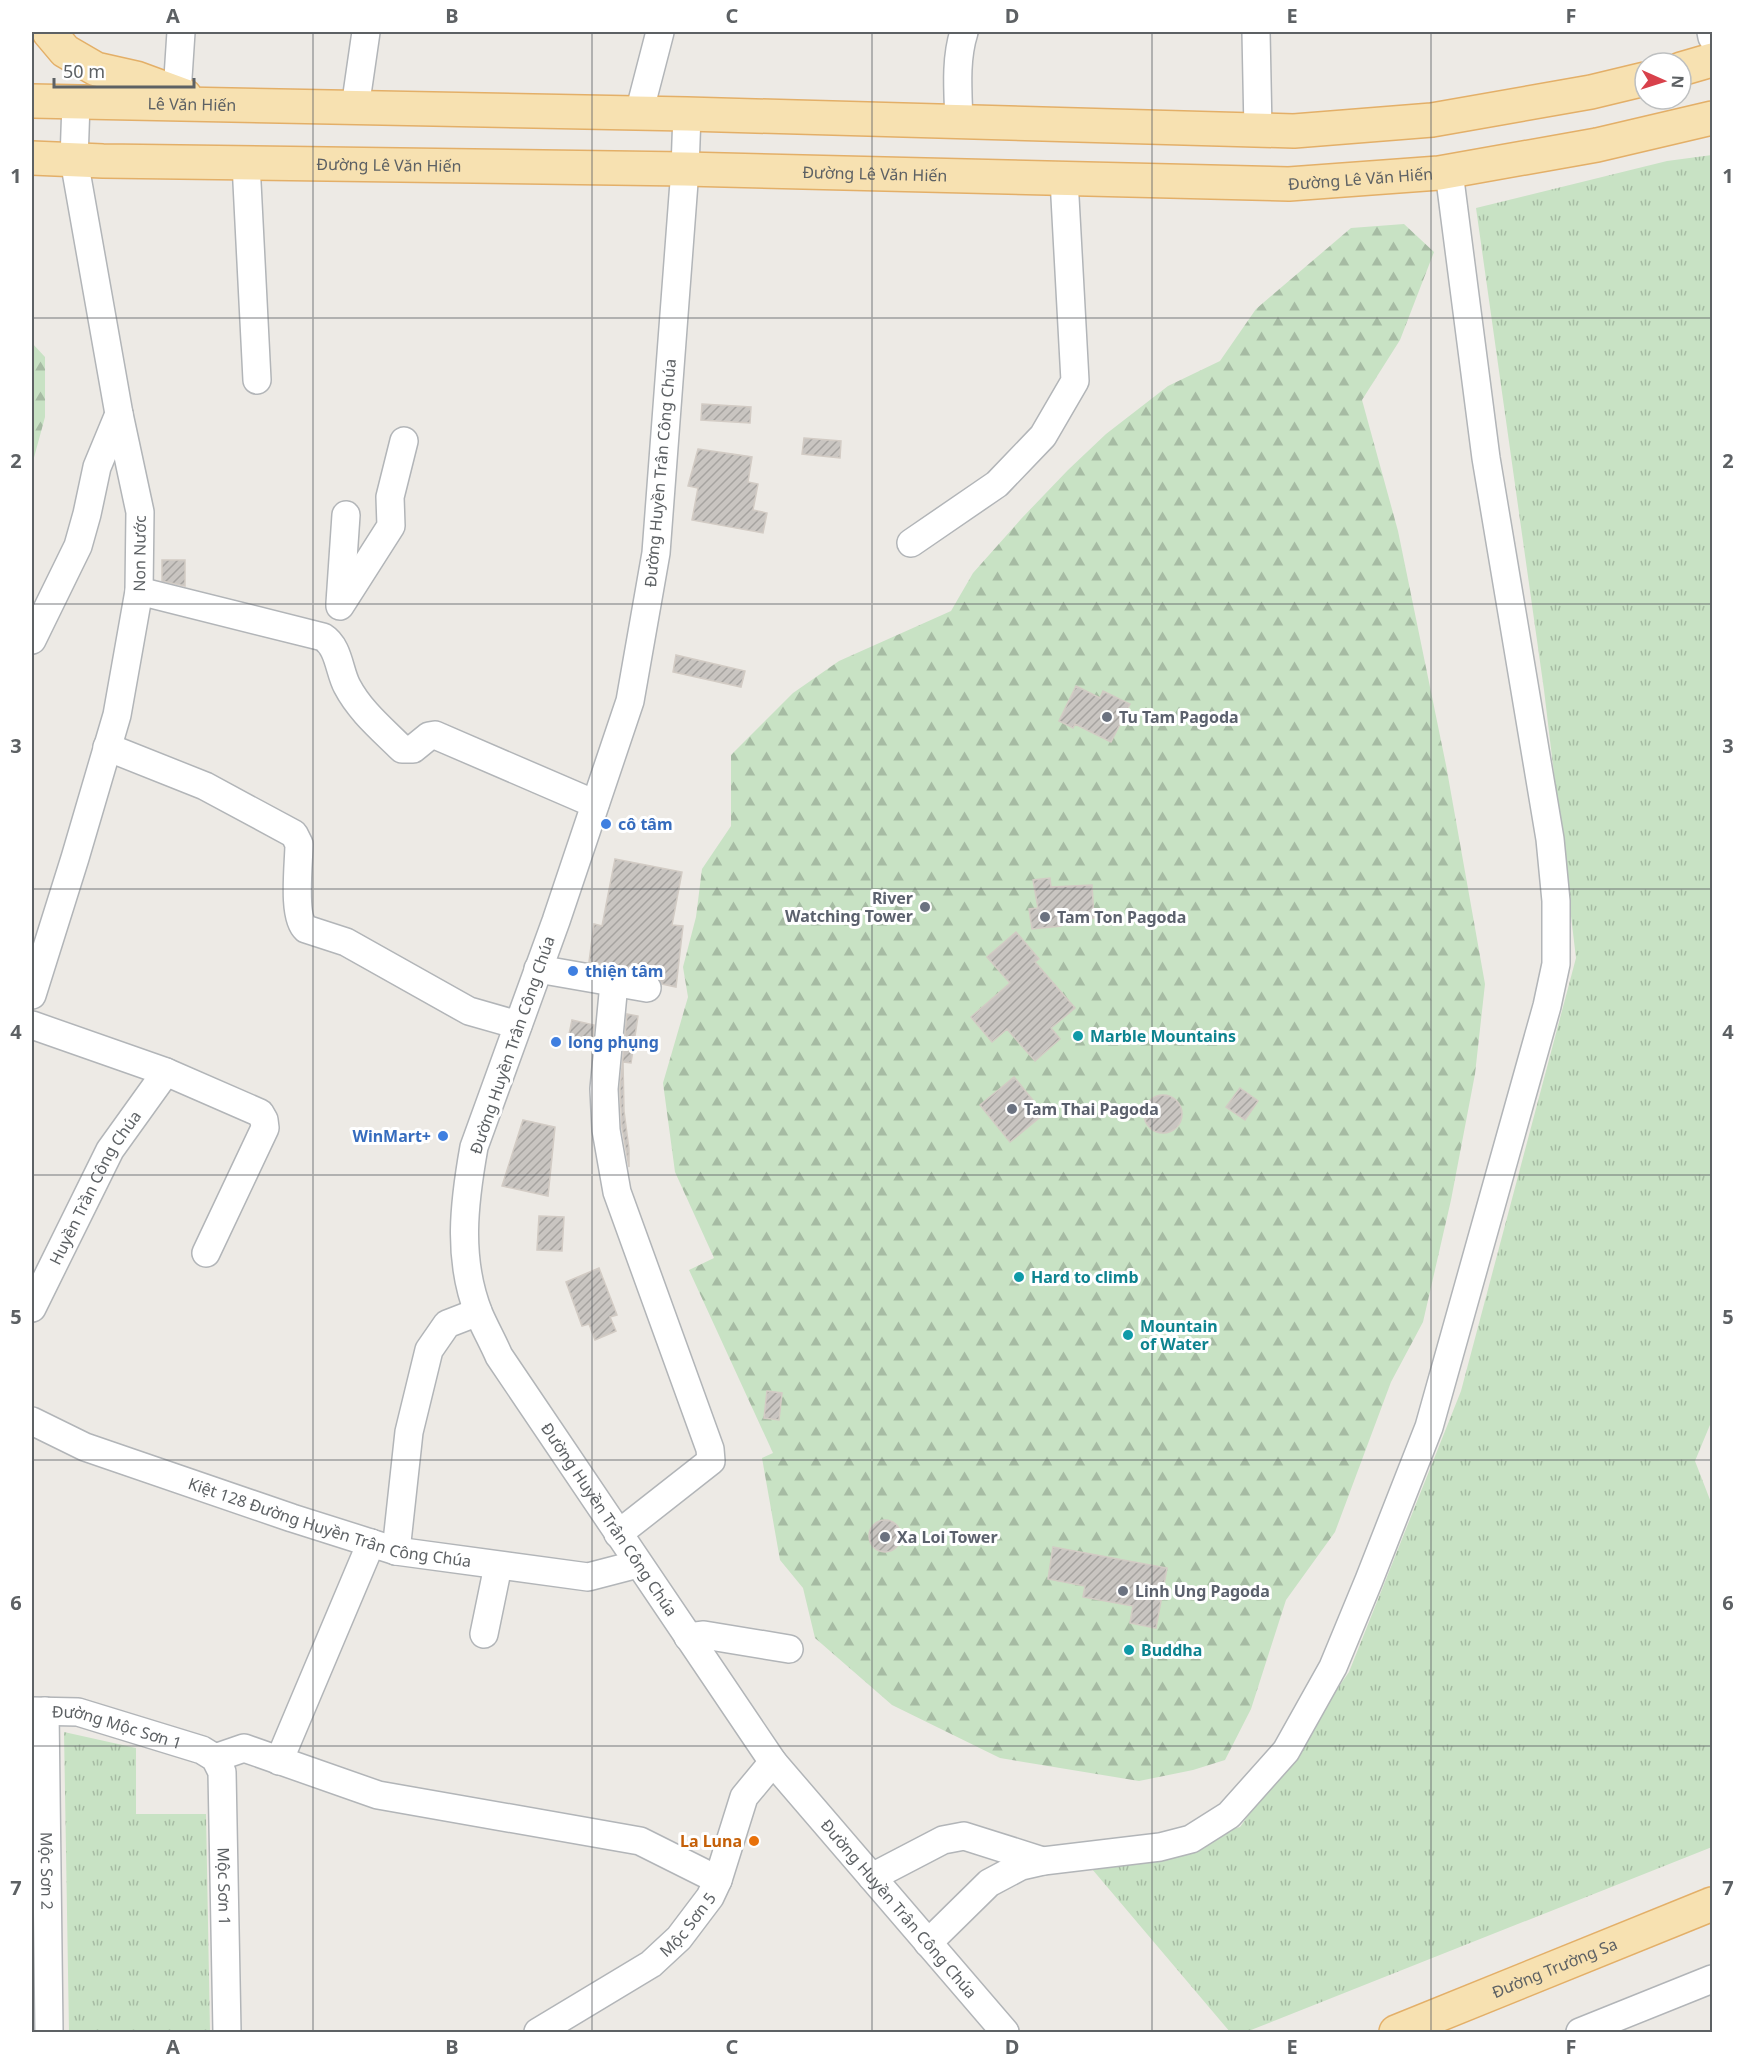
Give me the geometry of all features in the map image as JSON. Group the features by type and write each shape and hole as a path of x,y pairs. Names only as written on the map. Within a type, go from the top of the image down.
{"main road":[{"path":"49,32 65,51 96,69 136,78 209,104"},
{"path":"1693,66 1713,60"},
{"path":"355,108 687,114 1294,131 1432,120 1591,92 1633,82"},
{"name":"Lê Văn Hiến","path":"32,101 355,108"},
{"name":"Đường Lê Văn Hiến","path":"32,158 685,169 1289,184 1449,172 1597,145 1713,118"},
{"name":"Đường Trường Sa","path":"1396,2032 1713,1904"}],"street":[{"path":"177,93 181,32"},
{"path":"355,108 366,32"},
{"path":"639,113 660,32"},
{"path":"959,122 958,81 964,32"},
{"path":"1256,32 1258,130"},
{"path":"1711,32 1713,37"},
{"name":"Non Nước","path":"32,995 117,715 139,591 140,512 119,414 74,160 76,103"},
{"name":"Đường Huyền Trân Công Chúa","path":"687,114 685,169 656,554 630,701 474,1148 467,1186 464,1248 478,1312 499,1356 773,1762 1005,2032"},
{"path":"246,163 257,380"},
{"path":"928,1943 989,1883 1021,1866 1160,1847 1191,1839 1229,1815 1286,1751 1333,1666 1429,1427 1547,1006 1556,964 1556,901 1550,838 1486,458 1449,172"},
{"path":"911,543 997,484 1043,436 1075,381 1064,179"},
{"path":"32,640 78,546 97,467 119,414"},
{"path":"339,606 391,526 390,496 404,441"},
{"path":"336,656 346,515"},
{"path":"139,591 323,637 333,646 352,696 368,716 402,749 413,749 429,736 435,735 595,804"},
{"path":"108,747 205,786 294,834 299,844 298,912 302,926 346,942 469,1011 518,1025"},
{"path":"538,969 647,988"},
{"path":"614,983 604,1089 606,1130 617,1192 710,1449 711,1461 618,1534"},
{"path":"32,1025 166,1072 260,1113 265,1128 206,1253"},
{"name":"Huyền Trần Công Chúa","path":"32,1308 110,1150 166,1072"},
{"path":"279,1761 383,1547 429,1350 447,1324 478,1312"},
{"name":"Kiệt 128 Đường Huyền Trân Công Chúa","path":"32,1421 85,1447 383,1547 498,1566 588,1577 638,1564"},
{"path":"484,1634 498,1566"},
{"path":"688,1637 704,1635 789,1649"},
{"name":"Đường Mộc Sơn 1","path":"38,1711 78,1712 208,1754"},
{"name":"Mộc Sơn 2","path":"38,1711 49,2032"},
{"path":"208,1754 244,1748 378,1796 640,1841 718,1880"},
{"name":"Mộc Sơn 1","path":"208,1754 222,1772 227,2032"},
{"name":"Mộc Sơn 5","path":"538,2032 651,1964 679,1938 700,1913 718,1880 744,1797 773,1762"},
{"path":"872,1877 943,1840 964,1836 1043,1862"},
{"path":"1580,2032 1713,1979"}],"green space":[{"path":"1712,155 1712,1420 1695,1461 1712,1505 1712,1847 1246,2032 1230,2032 1092,1869 1240,1827 1349,1672 1461,1391 1576,958 1544,690 1476,208 1667,161"},
{"name":"Marble Mountains","path":"1404,224 1434,252 1400,340 1362,400 1398,531 1446,765 1485,984 1475,1074 1451,1200 1423,1322 1391,1382 1335,1532 1286,1600 1251,1709 1225,1760 1193,1770 1139,1781 1000,1758 892,1705 815,1638 803,1588 780,1560 762,1458 773,1453 689,1270 714,1258 675,1172 663,1083 688,997 683,967 696,917 702,869 731,826 731,755 793,693 839,661 951,611 973,573 1068,470 1106,434 1168,386 1220,361 1256,309 1351,228"},
{"path":"32,343 45,357 45,417 32,465"},
{"path":"64,1732 136,1748 136,1814 206,1814 210,2032 69,2032"}],"building":[{"path":"702,404 751,407 750,423 701,420"},
{"path":"804,438 841,441 840,458 802,454"},
{"path":"698,449 752,457 748,482 758,484 753,510 767,513 763,533 692,520 698,488 688,486"},
{"path":"162,560 185,560 185,586 162,581"},
{"path":"676,655 745,671 741,687 673,672"},
{"path":"1076,686 1100,698 1103,691 1130,704 1111,742 1075,724 1073,728 1059,721"},
{"path":"615,859 682,872 672,925 683,926 676,987 662,984 657,976 650,972 589,962 594,924 602,926"},
{"path":"1050,878 1051,887 1092,885 1094,918 1061,919 1061,926 1032,929 1029,909 1038,908 1033,880"},
{"path":"1016,932 1039,959 1035,962 1075,1008 1051,1028 1060,1039 1035,1061 1007,1029 992,1042 971,1017 1010,983 987,957"},
{"path":"627,1014 638,1016 631,1063 623,1062 629,1167 622,1128 620,1089"},
{"path":"572,1020 594,1025 592,1049 567,1044"},
{"name":"Tam Thai Pagoda","path":"1014,1077 1044,1114 1010,1142 980,1105"},
{"path":"1240,1088 1258,1101 1245,1120 1226,1107"},
{"path":"1163,1095 1170,1096 1176,1101 1181,1107 1181,1121 1176,1127 1170,1132 1163,1133 1156,1132 1150,1127 1145,1121 1144,1114 1145,1107 1150,1101 1156,1096"},
{"path":"523,1120 555,1127 548,1196 502,1186"},
{"path":"539,1216 564,1217 562,1251 537,1250"},
{"path":"599,1268 617,1315 610,1317 616,1331 595,1340 589,1324 582,1326 566,1282"},
{"path":"767,1391 782,1393 779,1420 764,1418"},
{"name":"Xa Loi Tower","path":"885,1520 896,1525 901,1536 896,1547 885,1552 874,1547 869,1536 874,1525"},
{"name":"Linh Ung Pagoda","path":"1053,1547 1167,1568 1156,1628 1130,1623 1133,1606 1083,1597 1085,1586 1048,1579"}],"place":[{"name":"Tu Tam Pagoda","path":"1107,717"},
{"name":"cô tâm","path":"606,824"},
{"name":"River Watching Tower","path":"925,907"},
{"name":"Tam Ton Pagoda","path":"1045,917"},
{"name":"thiện tâm","path":"573,971"},
{"name":"Marble Mountains","path":"1078,1036"},
{"name":"long phụng","path":"556,1042"},
{"name":"Tam Thai Pagoda","path":"1012,1109"},
{"name":"WinMart+","path":"443,1136"},
{"name":"Hard to climb","path":"1019,1277"},
{"name":"Mountain of Water","path":"1128,1335"},
{"name":"Xa Loi Tower","path":"885,1537"},
{"name":"Linh Ung Pagoda","path":"1123,1591"},
{"name":"Buddha","path":"1129,1650"},
{"name":"La Luna","path":"754,1841"}]}
